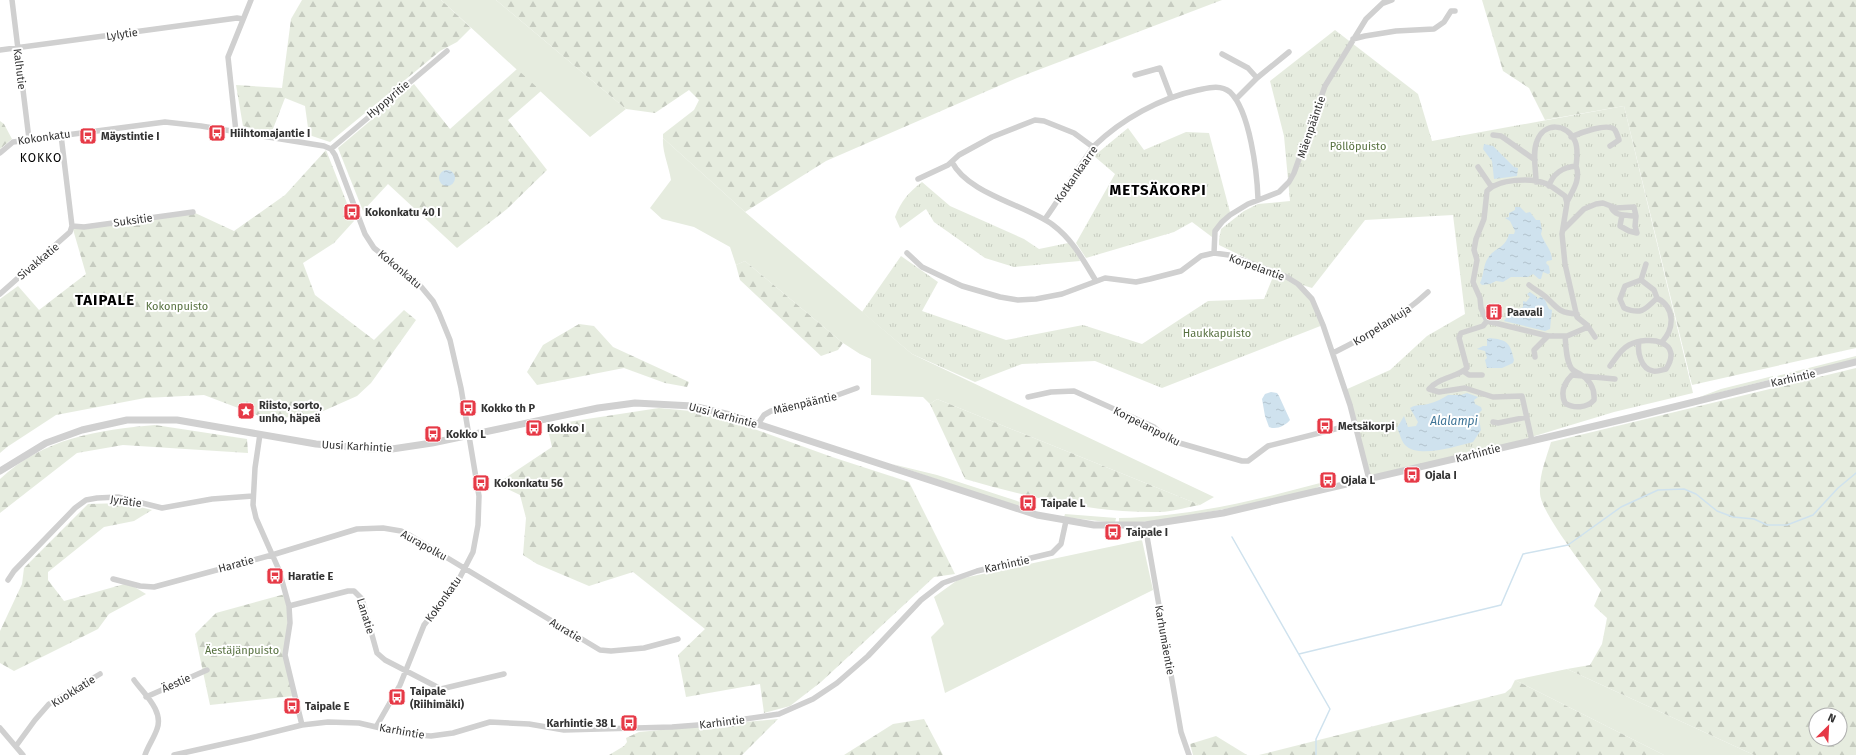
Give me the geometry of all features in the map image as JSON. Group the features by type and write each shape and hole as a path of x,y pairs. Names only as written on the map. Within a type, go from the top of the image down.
{"street":[{"name":"Kalhutie","path":"12,0 29,139"},
{"path":"236,132 228,57 251,0"},
{"path":"1385,2 1392,0"},
{"name":"Mäenpääntie","path":"1258,199 1279,192 1289,182 1294,173 1325,86 1366,19 1385,2"},
{"path":"1352,41 1365,36 1417,29 1434,29 1444,22 1451,11 1455,10"},
{"name":"Lylytie","path":"0,50 237,18 243,19"},
{"path":"1359,30 1365,36"},
{"name":"Hyppyritie","path":"331,149 447,51"},
{"path":"1214,253 1213,242 1218,226 1230,215 1258,199 1252,146 1236,99 1257,78 1289,52"},
{"path":"1222,54 1248,68 1257,78"},
{"path":"1135,76 1160,68 1171,96"},
{"name":"Kotkankaarre","path":"1045,219 1093,147 1112,131 1137,114 1171,96 1216,86 1229,92 1236,99"},
{"path":"918,179 930,175 952,162 959,155 992,138 1035,120 1048,122 1074,133 1093,147"},
{"name":"Kokonkatu","path":"0,153 13,142 165,122 312,143 331,149 338,162 348,191 374,248 418,283 433,301 450,340 461,388 466,428 469,436 479,496 478,525 473,552 457,583 424,625 406,672 376,727"},
{"path":"1536,182 1536,143 1541,133 1548,127 1561,128 1575,141 1576,166 1579,173 1577,181 1567,202 1563,230 1565,264 1577,317 1588,327 1595,337"},
{"path":"1571,137 1582,132 1612,128 1616,131 1619,140 1610,146"},
{"path":"61,135 72,226"},
{"path":"1493,135 1501,136 1535,160"},
{"path":"952,162 961,174 990,194 1045,219 1073,242 1096,280"},
{"path":"1549,186 1551,179 1561,170 1576,166"},
{"path":"1478,167 1491,186"},
{"path":"1487,321 1481,308 1480,298 1473,282 1477,260 1474,250 1476,238 1484,219 1487,191 1491,186 1520,179 1549,186 1565,196 1567,202"},
{"path":"1563,230 1584,209 1596,204 1603,203 1611,207 1613,211 1636,216"},
{"path":"1611,207 1634,207 1636,211 1635,226 1637,233 1629,232 1620,226 1622,214"},
{"name":"Suksitie","path":"72,226 84,227 193,212"},
{"name":"Sivakkatie","path":"0,294 67,236 72,226"},
{"name":"Korpelantie","path":"907,252 920,266 934,274 962,286 1000,298 1018,300 1036,299 1062,294 1096,280 1105,278 1136,282 1150,279 1181,270 1200,256 1214,253 1229,255 1285,276 1298,284 1312,299 1333,353 1355,424 1369,479"},
{"path":"1641,280 1646,264"},
{"path":"1641,280 1654,290 1657,298 1668,308 1672,316 1671,329 1662,342"},
{"path":"1641,280 1626,286 1620,299 1624,308 1635,313 1642,311 1657,298"},
{"path":"1529,285 1548,299 1557,309 1567,313 1576,314"},
{"name":"Korpelankuja","path":"1333,353 1371,333 1410,309 1428,292"},
{"path":"1487,321 1548,336 1565,336 1588,327"},
{"path":"1487,321 1483,326 1461,333 1459,338 1467,368 1460,374 1450,376 1436,382 1429,389 1439,392 1465,388 1493,397 1522,396 1532,441"},
{"path":"1535,357 1534,350 1548,336"},
{"path":"1565,336 1569,364 1572,370 1582,375 1595,391 1594,400 1585,406 1571,407 1565,403 1563,390 1567,380 1572,375 1582,375 1616,379"},
{"path":"1610,366 1628,345 1645,340 1655,339 1664,343 1670,353 1670,363 1666,369 1654,372 1646,368 1639,356 1639,342"},
{"name":"Karhintie","path":"174,755 302,725 344,721 406,734 431,736 453,733 490,722 529,724 564,730 672,727 711,724 779,714 813,699 837,683 868,656 921,600 943,583 977,570 1052,553 1061,544 1066,521 1094,524 1145,525 1223,513 1532,441 1856,362"},
{"path":"1463,371 1469,375 1482,375"},
{"name":"Mäenpääntie","path":"758,424 764,415 771,411 821,401 857,388"},
{"name":"Korpelanpolku","path":"1028,397 1052,392 1074,391 1154,427 1169,440 1242,462 1248,461 1268,446 1355,424"},
{"name":"Uusi Karhintie","path":"0,471 46,443 82,430 127,420 177,420 316,444 373,449 412,447 598,408 636,403 693,406 730,415 1012,507 1066,521"},
{"path":"1493,422 1498,424 1527,417"},
{"path":"260,434 254,468 252,496 256,518 279,570 289,606 290,623 285,655 302,725"},
{"name":"Jyrätie","path":"8,580 14,571 75,508 86,500 118,497 162,508 212,499 252,496"},
{"name":"Karhumäentie","path":"1145,525 1181,732 1189,755"},
{"name":"Aurapolku","path":"358,529 383,528 402,532 464,568"},
{"name":"Haratie","path":"113,579 140,586 154,587 272,555 358,529"},
{"name":"Auratie","path":"464,568 600,650 611,651 644,648 678,639"},
{"name":"Lanatie","path":"289,606 348,591 354,591 362,599 377,653 385,660 406,672"},
{"name":"Äestie","path":"146,697 207,670"},
{"path":"406,672 441,689 504,674"},
{"name":"Kuokkatie","path":"16,746 49,704 100,674"},
{"name":"Äestie","path":"134,680 156,709 159,719 157,728 145,755"},
{"path":"0,728 23,755"}],"green space":[{"path":"302,0 441,0 471,28 457,42 440,51 330,142 309,135 305,106 285,98 271,134 243,126 236,85 282,88 291,19"},
{"path":"441,0 496,0 626,109 590,137"},
{"path":"496,0 1222,0 1017,78 826,161 745,212 663,138 663,134 694,110 699,100 689,90 655,113 626,109"},
{"path":"1482,0 1856,0 1856,348 1692,385 1624,106 1545,120 1529,88 1503,71"},
{"path":"1335,30 1418,94 1432,141 1624,106 1693,393 1614,412 1469,456 1370,480 1345,390 1390,370 1427,336 1465,314 1453,215 1365,220 1312,288 1299,284 1312,299 1323,325 1162,388 1095,361 1022,364 975,382 912,354 862,312 901,256 938,282 922,311 1006,340 1083,325 1142,344 1208,301 1264,299 1275,272 1219,245 1221,229 1244,211 1258,204 1290,201 1284,136 1270,81"},
{"path":"517,69 541,91 508,120 547,170 507,209 457,248 388,184 363,211 338,148 414,84 450,129"},
{"path":"0,121 4,124 12,139 0,149"},
{"path":"1128,128 1144,150 1186,132 1209,133 1230,212 1212,237 1192,222 1174,232 1086,258 1076,243 1115,174 1094,156"},
{"path":"663,138 745,212 912,354 1214,497 1200,505 937,399 930,404 923,397 871,395 871,359 843,343 745,261 736,265 730,247 694,227 662,219 650,208 671,180"},
{"name":"Kokonpuisto","path":"326,150 354,221 334,243 303,263 315,295 374,340 404,310 416,320 371,383 357,396 321,412 270,420 204,395 145,398 56,415 0,453 0,299 18,286 39,310 86,274 72,226 193,212 234,231 285,195"},
{"path":"922,182 950,206 1024,239 1039,249 1073,242 1080,261 1014,267 985,258 934,222 926,209 900,228 895,217 897,211 906,197"},
{"path":"745,261 843,343 838,350 821,356 740,280 736,265"},
{"path":"579,324 594,326 613,347 689,382 687,387 665,383 624,368 537,385 527,372 543,345"},
{"path":"1856,356 1856,359 1779,378 1777,376"},
{"path":"1856,368 1856,755 1754,755 1567,669 1590,665 1602,644 1607,618 1594,606 1601,590 1556,527 1542,502 1540,486 1543,467 1551,442"},
{"path":"1773,376 1773,379 1697,398 1721,389"},
{"path":"937,399 1200,505 1163,512 1109,510 1036,498 965,479 930,404"},
{"path":"659,408 691,411 729,420 832,457 909,482 955,574 934,577 821,682 790,706 764,713 760,684 686,697 678,655 705,629 633,572 589,586 537,564 523,555 526,518 520,495 493,482 501,481 552,447 548,430 561,423"},
{"path":"155,425 247,439 248,453 123,445 77,453 0,513 0,479 17,465 35,454 53,445 93,433"},
{"path":"892,464 937,475 1023,503 1023,505 1012,505"},
{"path":"1324,482 1325,484 1311,490 1231,508 1156,521 1119,523 1119,518 1145,517 1197,511 1248,501"},
{"path":"124,503 152,510 134,521 104,527 48,572 48,580 64,601 128,583 146,594 109,614 98,629 14,671 0,663 0,631 22,584 24,568 88,504"},
{"path":"1065,514 1116,518 1115,523 1064,517"},
{"path":"1142,540 1153,590 945,693 931,637 944,624 934,597 959,579"},
{"name":"Äestäjänpuisto","path":"285,594 289,606 285,655 294,696 210,705 195,634 216,613"},
{"path":"1567,669 1754,755 1664,755 1515,680"},
{"path":"1515,680 1664,755 1259,755 1505,693 1511,688"},
{"path":"778,719 742,755 609,755 624,746 627,742 626,738 639,732"},
{"path":"924,719 943,755 844,755 893,724"},
{"path":"1216,736 1247,755 1193,755 1190,744"}],"water":[{"path":"1484,144 1493,146 1514,167 1518,168 1517,176 1494,179 1492,161 1483,149"},
{"path":"447,170 454,175 455,178 450,185 447,186 440,181 439,178 444,171"},
{"path":"1515,207 1520,207 1526,213 1530,212 1536,220 1540,220 1542,230 1541,234 1552,256 1552,260 1547,261 1546,263 1549,266 1550,273 1548,274 1543,272 1541,279 1533,274 1528,277 1511,277 1503,282 1496,281 1490,284 1482,285 1480,283 1488,258 1505,243 1509,234 1514,234 1515,231 1510,221 1505,218 1509,217 1509,213 1515,210"},
{"path":"1530,292 1537,297 1537,299 1541,297 1545,300 1549,309 1552,310 1550,329 1545,331 1504,321 1510,313 1523,307 1523,301 1526,302 1530,297 1527,294"},
{"path":"1490,338 1507,343 1513,354 1513,363 1502,368 1487,368 1485,351 1477,349 1487,346 1487,339"},
{"path":"1271,392 1277,393 1290,420 1283,426 1277,428 1269,427 1265,416 1262,399 1265,394"},
{"name":"Alalampi","path":"1467,393 1478,397 1474,400 1475,404 1481,407 1482,410 1478,414 1481,430 1473,442 1428,451 1411,449 1405,445 1397,428 1404,416 1408,427 1416,426 1418,422 1410,408 1434,402 1448,395 1461,395"}],"waterway":[{"path":"1299,654 1501,605 1523,554 1568,545 1621,507 1658,490 1684,489 1696,494 1717,511 1733,517 1754,519 1767,525 1787,525 1813,515 1838,488 1856,473"},
{"path":"1232,537 1330,709 1316,739 1316,755"}],"place":[{"name":"Hiihtomajantie I","path":"217,133"},
{"name":"Mäystintie I","path":"88,136"},
{"name":"Kokonkatu 40 I","path":"352,212"},
{"name":"Paavali","path":"1494,312"},
{"name":"Kokko th P","path":"468,408"},
{"name":"Riisto, sorto, unho, häpeä","path":"246,411"},
{"name":"Metsäkorpi","path":"1325,426"},
{"name":"Kokko I","path":"534,428"},
{"name":"Kokko L","path":"433,434"},
{"name":"Ojala I","path":"1412,475"},
{"name":"Ojala L","path":"1328,480"},
{"name":"Kokonkatu 56","path":"481,483"},
{"name":"Taipale L","path":"1028,503"},
{"name":"Taipale I","path":"1113,532"},
{"name":"Haratie E","path":"275,576"},
{"name":"Taipale (Riihimäki)","path":"397,697"},
{"name":"Taipale E","path":"292,706"},
{"name":"Karhintie 38 L","path":"629,723"}],"district":[{"name":"KOKKO","path":"41,158"},
{"name":"METSÄKORPI","path":"1158,190"},
{"name":"TAIPALE","path":"105,300"}],"park label":[{"name":"Pöllöpuisto","path":"1358,146"},
{"name":"Haukkapuisto","path":"1217,333"}]}
